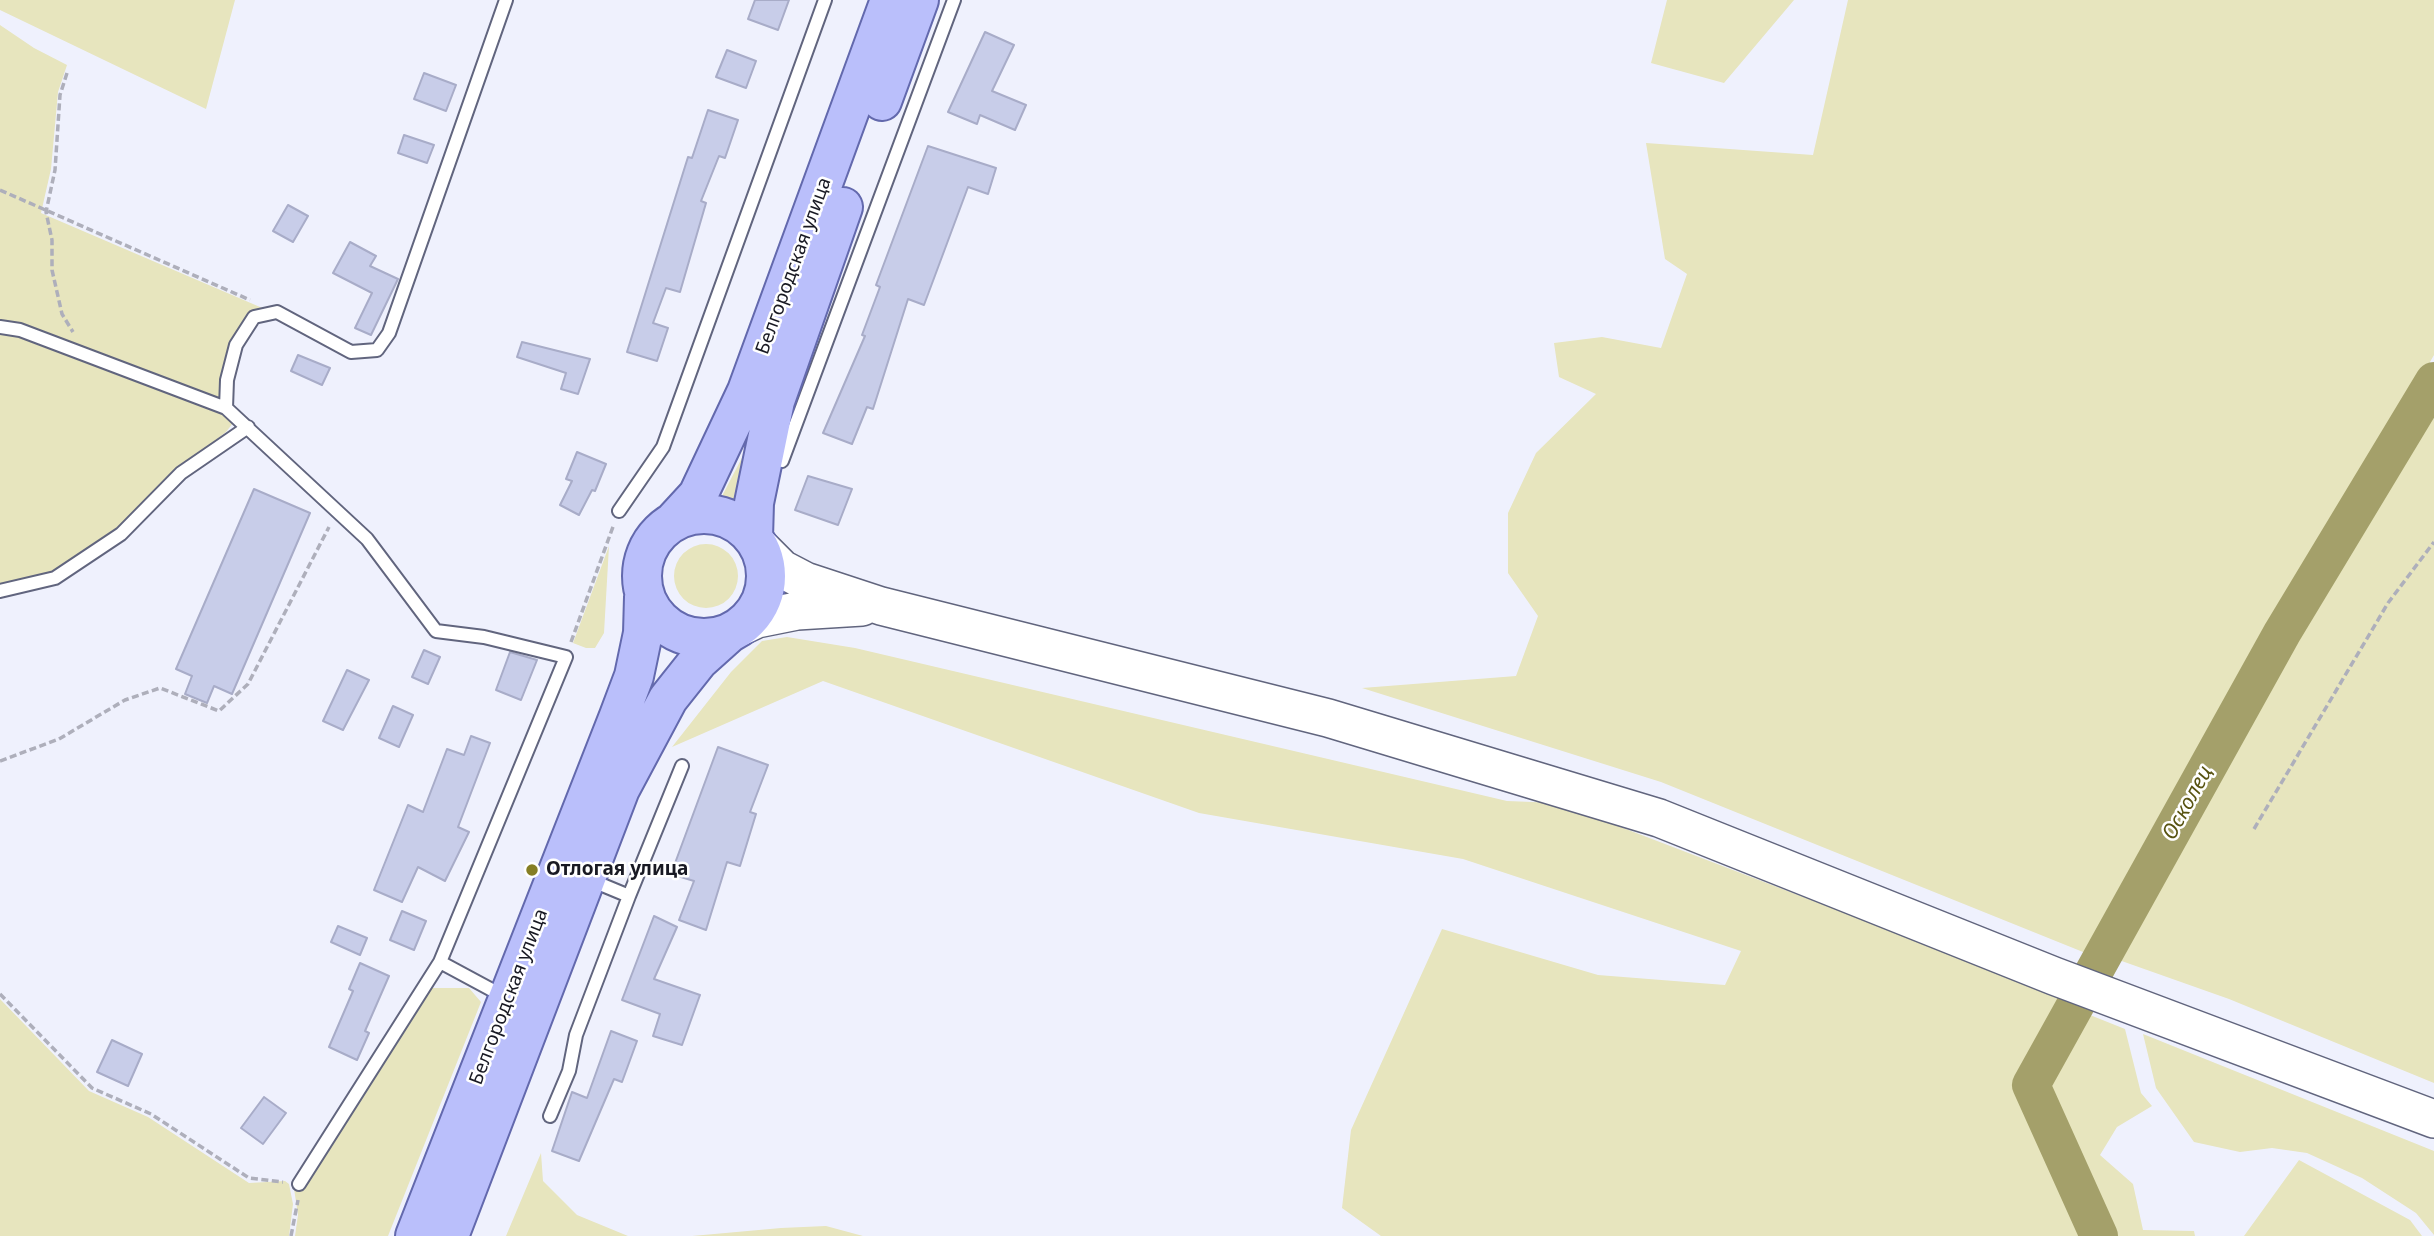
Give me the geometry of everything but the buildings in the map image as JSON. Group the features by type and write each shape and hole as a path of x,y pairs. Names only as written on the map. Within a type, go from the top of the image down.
{"main road":[{"name":"Белгородская улица","path":"675,520 698,495 747,391 890,0"},
{"name":"Белгородская улица","path":"755,542 754,503 775,401 919,0"},
{"path":"881,606 797,611 757,620 711,638 683,634 668,627 645,597 642,575 646,554 656,536 675,520 696,514 729,519 782,569 805,581 881,606 1328,719 1659,818 2054,976 2434,1119"},
{"path":"734,631 751,617 762,594 765,578 755,542"},
{"name":"Белгородская улица","path":"415,1236 634,676 643,633 645,597"},
{"name":"Белгородская улица","path":"449,1236 620,789 668,699 699,660 734,631"}],"lane":[{"path":"226,408 227,380 236,345 254,317 277,312 351,352 377,350 383,342 389,333 506,0"},
{"path":"619,511 663,447 825,0"},
{"path":"782,461 954,0"},
{"path":"0,327 20,330 226,408 367,539 436,631 484,636 566,657 440,962 299,1184"},
{"path":"0,591 55,578 121,534 181,474 248,427"},
{"path":"550,1116 569,1071 576,1035 682,766"},
{"path":"585,878 629,896"},
{"path":"440,962 509,999"}],"path":[{"path":"67,73 60,94 55,170 46,212 52,240 52,270 62,314 78,342 108,363"},
{"path":"0,190 277,312"},
{"path":"0,761 59,739 125,701 160,688 219,711 248,684 338,511"},
{"path":"566,657 619,511"},
{"path":"2254,829 2388,603 2434,542"},
{"path":"0,994 92,1088 151,1114 249,1178 299,1184 291,1236"}],"shaded area":[{"path":"0,0 235,0 206,109 0,10"},
{"path":"1667,0 1794,0 1724,83 1651,63"},
{"path":"1848,0 2434,0 2434,355 2088,954 1661,782 1362,688 1516,676 1538,616 1508,573 1508,513 1536,453 1596,394 1559,377 1554,343 1602,337 1661,348 1687,274 1665,259 1646,143 1813,155"},
{"path":"0,25 34,48 67,65 58,92 51,169 41,213 267,310 253,315 222,401 0,323"},
{"path":"0,333 17,336 222,413 233,423 226,432 179,469 119,530 52,573 0,588"},
{"path":"2434,403 2434,1083 2229,999 2116,959"},
{"path":"748,446 738,507 719,502"},
{"path":"706,544 718,546 729,553 736,564 736,588 729,599 718,606 706,608 694,606 683,599 676,588 674,576 676,564 683,553 694,546"},
{"path":"609,546 604,633 595,648 586,648 573,643"},
{"path":"787,637 855,648 1507,801 1558,803 2067,998 2065,1049 2085,1013 2125,1029 2141,1093 2152,1106 2117,1127 2100,1155 2133,1184 2143,1230 2194,1231 2195,1236 1381,1236 1342,1208 1351,1130 1442,929 1598,975 1725,985 1741,951 1463,859 1199,813 823,681 672,747 731,672 762,641"},
{"path":"432,988 469,988 481,1002 388,1236 295,1236 298,1215 293,1182 325,1146"},
{"path":"0,999 89,1091 148,1117 249,1183 285,1181 289,1184 293,1204 289,1236 0,1236"},
{"path":"2143,1034 2434,1151 2434,1235 2416,1213 2362,1178 2307,1153 2272,1148 2240,1152 2194,1142 2156,1088"},
{"path":"541,1153 543,1181 577,1215 628,1236 506,1236"},
{"path":"2299,1160 2410,1220 2422,1236 2244,1236"},
{"path":"826,1226 863,1236 692,1236 781,1228"}],"waterway":[{"name":"Осколец","path":"2099,1236 2031,1085 2282,633 2434,381"}],"place":[{"name":"Отлогая улица","path":"532,870"}]}
